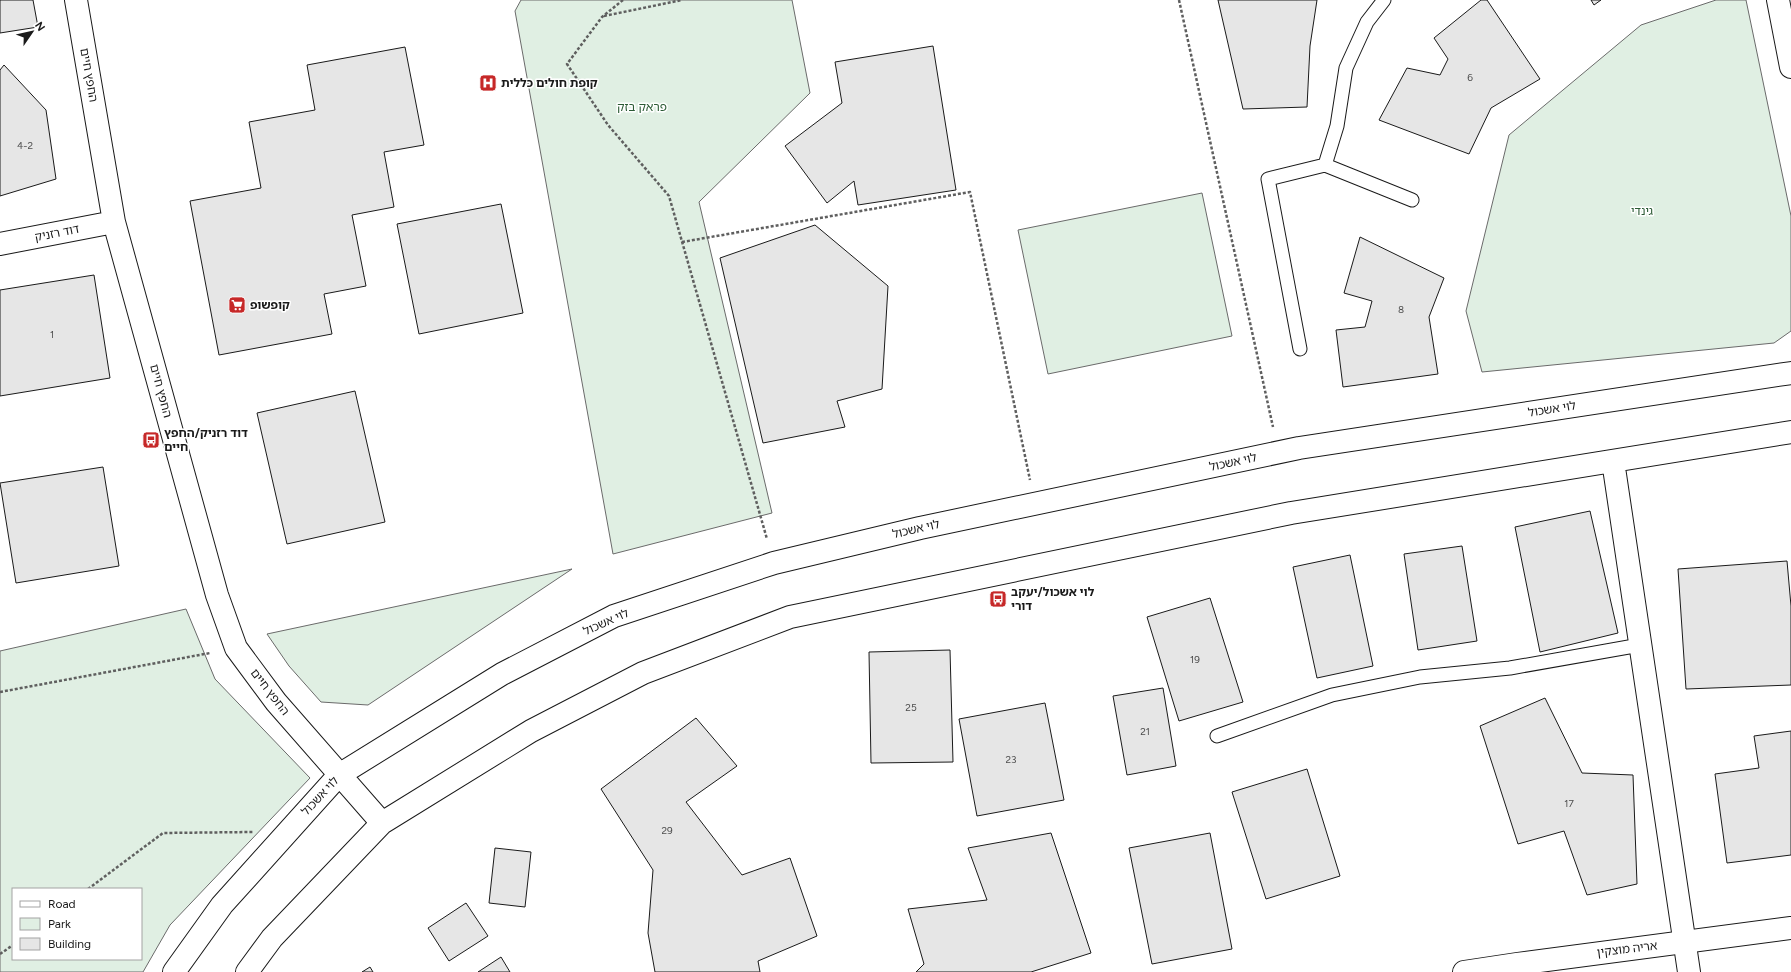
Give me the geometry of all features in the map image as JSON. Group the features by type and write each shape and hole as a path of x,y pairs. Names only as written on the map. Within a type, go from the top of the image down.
{"street":[{"name":"החפץ חיים","path":"76,0 114,222 217,595 236,648 276,702 382,823"},
{"path":"1778,0 1791,67"},
{"name":"דוד רזניק","path":"0,244 114,222"},
{"name":"לוי אשכול","path":"174,972 222,905 339,775 502,674 614,616 774,563 920,528 1279,452 1791,374"},
{"path":"247,972 272,938 382,823 531,731 643,673 790,617 1290,513 1791,432"},
{"path":"1613,461 1689,972"},
{"name":"אריה מוצקין","path":"1464,972 1518,968 1684,942 1791,928"}],"lane":[{"path":"1326,165 1337,126 1346,68 1367,22 1384,0"},
{"path":"1300,349 1268,179 1326,165 1412,200"},
{"path":"1217,736 1332,695 1420,677 1510,668 1640,645"}],"path":[{"path":"623,0 602,17 567,64 608,125 669,196 774,563"},
{"path":"602,17 682,0"},
{"path":"1178,0 1279,452"},
{"path":"682,242 970,192 1035,504"},
{"path":"0,692 236,648"},
{"path":"89,888 163,833 288,831"},
{"path":"0,954 12,946"}],"green space":[{"name":"פראק בזק","path":"521,0 792,0 810,93 699,202 772,513 613,554 515,11"},
{"name":"גינדי","path":"1716,0 1746,0 1791,216 1791,331 1774,343 1482,372 1466,311 1509,135 1641,25"},
{"path":"1202,193 1232,336 1048,374 1018,230"},
{"path":"572,569 368,705 321,702 289,666 267,634"},
{"path":"186,609 215,679 310,778 170,925 143,972 0,972 0,651"}],"building":[{"path":"0,0 33,0 38,27 0,33"},
{"path":"1218,0 1317,0 1310,46 1307,107 1243,109"},
{"path":"1481,0 1487,0 1540,79 1491,108 1469,154 1379,120 1407,68 1440,75 1448,59 1434,38"},
{"path":"1591,0 1601,0 1594,5"},
{"path":"933,46 956,190 858,205 854,181 827,203 785,146 842,103 835,62"},
{"path":"405,47 424,145 384,152 394,207 352,215 366,286 324,294 332,334 219,355 190,201 261,188 249,122 315,110 307,65"},
{"path":"4,65 46,110 56,179 0,196 0,70"},
{"path":"501,204 523,313 419,334 397,224"},
{"path":"815,225 888,286 882,389 837,401 845,427 763,443 720,258"},
{"path":"1360,237 1444,278 1429,317 1438,374 1343,387 1336,330 1365,327 1372,301 1344,293"},
{"path":"94,275 110,378 0,396 0,290"},
{"path":"355,391 385,522 287,544 257,413"},
{"path":"103,467 119,566 16,583 0,483"},
{"path":"1590,511 1618,633 1540,652 1515,527"},
{"path":"1462,546 1477,641 1418,650 1404,554"},
{"path":"1350,555 1373,666 1317,678 1293,567"},
{"path":"1787,561 1791,606 1791,685 1686,689 1678,569"},
{"path":"1210,598 1243,702 1179,721 1147,617"},
{"path":"950,650 953,762 871,763 869,652"},
{"path":"1163,688 1176,766 1127,775 1113,696"},
{"path":"1545,698 1582,773 1633,775 1637,884 1587,895 1564,831 1518,844 1480,726"},
{"path":"1045,703 1064,800 977,816 959,719"},
{"path":"696,718 737,766 686,802 742,875 790,858 817,936 758,961 760,972 655,972 648,933 653,870 601,789"},
{"path":"1791,731 1791,855 1727,863 1715,774 1759,768 1754,736"},
{"path":"1307,769 1340,876 1266,899 1232,792"},
{"path":"1051,833 1091,953 1031,972 916,972 924,964 908,909 987,900 968,848"},
{"path":"1210,833 1232,949 1152,964 1129,848"},
{"path":"495,848 531,852 525,907 489,903"},
{"path":"466,903 488,936 449,961 428,928"},
{"path":"501,957 510,972 478,972"},
{"path":"370,967 373,972 362,972"}],"place":[{"name":"קופת חולים כללית","path":"488,83"},
{"name":"קופשופ","path":"237,305"},
{"name":"דוד רזניק/החפץ חיים","path":"151,440"},
{"name":"לוי אשכול/יעקב דורי","path":"998,599"}]}
